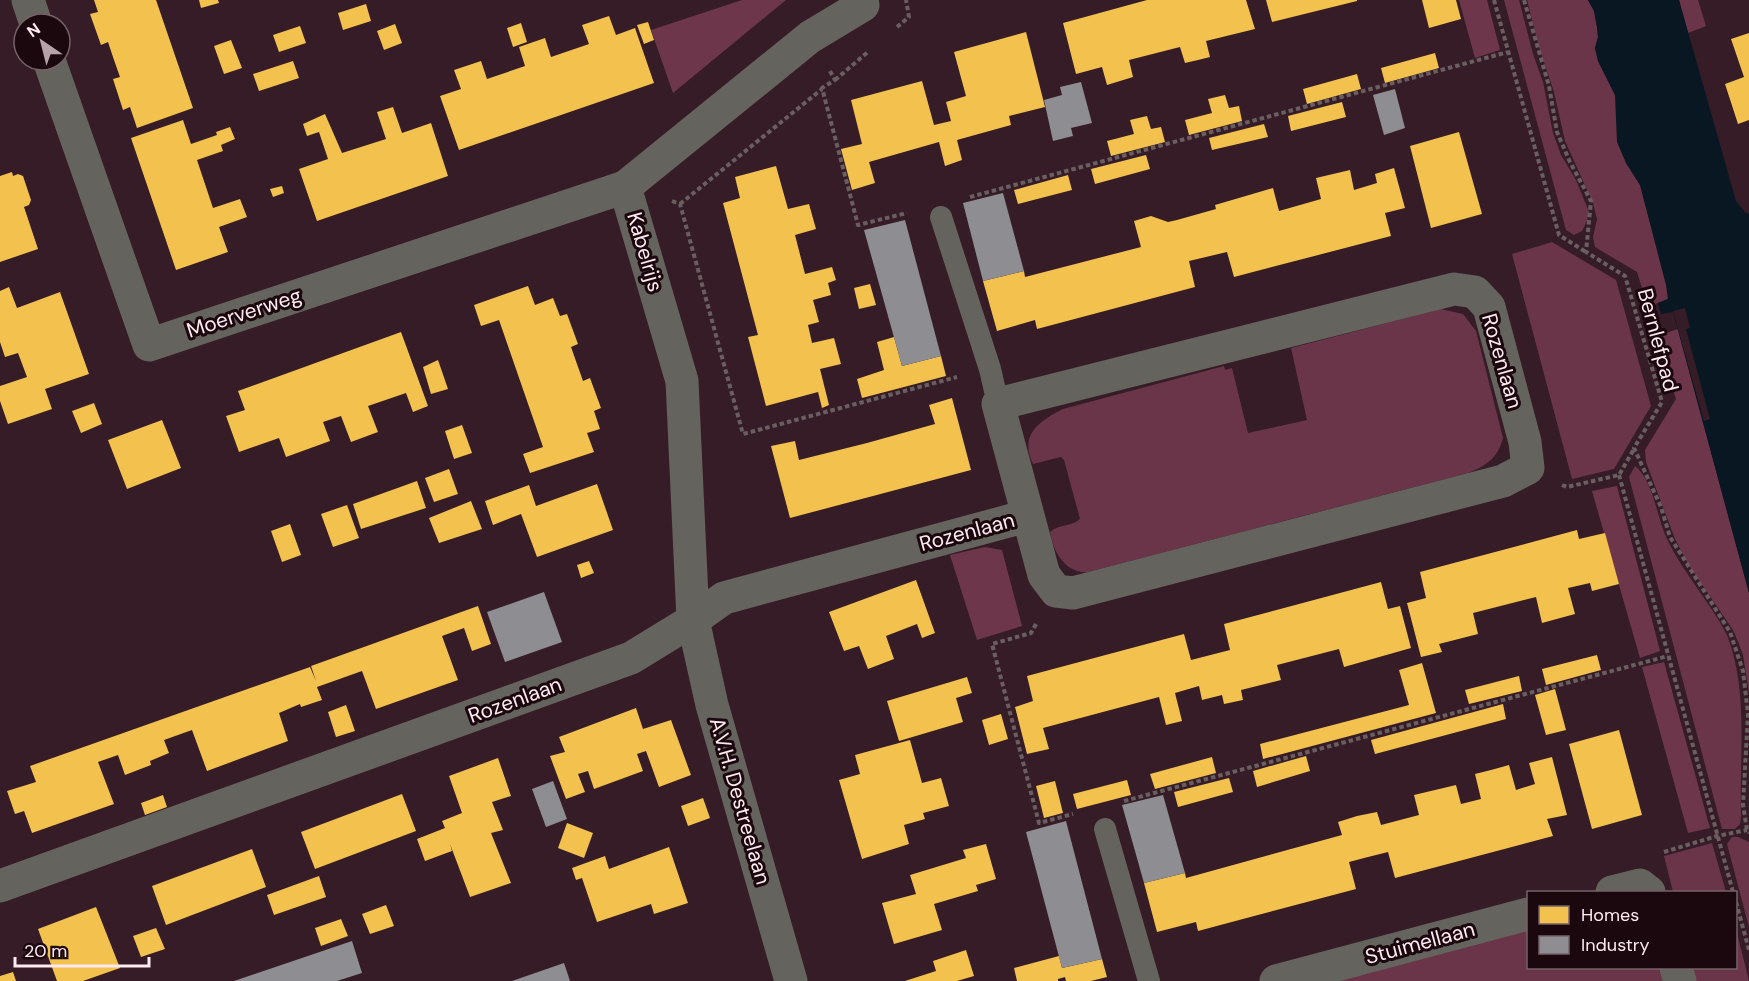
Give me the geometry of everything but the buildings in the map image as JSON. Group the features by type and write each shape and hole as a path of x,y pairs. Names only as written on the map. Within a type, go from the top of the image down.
{"street":[{"name":"Kabelrijs","path":"693,620 682,381 626,187 810,37 869,2"},
{"name":"Moerverweg","path":"53,72 150,345 626,187"},
{"name":"Rozenlaan","path":"1056,591 1044,575 998,404 1454,289 1474,292 1489,307 1525,442 1528,468"},
{"path":"1056,591 1073,593 1458,493 1503,481 1528,468"},
{"name":"Rozenlaan","path":"0,886 631,658 724,598 1027,516"},
{"name":"A.V.H. Destreelaan","path":"693,620 712,705 791,981"},
{"name":"Stuimellaan","path":"1276,981 1527,914"}],"lane":[{"path":"941,217 990,369 998,404"},
{"path":"1105,829 1149,981"}],"path":[{"name":"Bernlefpad","path":"1494,0 1559,235 1625,276 1662,402 1619,475"},
{"path":"1524,0 1549,86 1557,132 1591,201 1586,252"},
{"path":"680,204 822,88 835,80 810,37"},
{"path":"961,200 1508,52"},
{"path":"822,88 858,225 915,211"},
{"path":"626,187 680,204"},
{"path":"680,204 743,434 990,369"},
{"path":"1634,448 1661,507 1670,537 1730,632 1743,671 1748,714 1743,805 1748,832 1717,836 1665,850 1634,890"},
{"path":"1528,468 1568,487 1619,475 1733,891"},
{"path":"1056,591 1031,633 992,644 1040,823 1074,814"},
{"path":"1118,803 1668,656"},
{"path":"1737,906 1749,950"}],"shaded area":[{"path":"742,0 786,0 673,93 651,30"},
{"path":"1459,0 1487,0 1500,50 1475,58"},
{"path":"1504,0 1519,0 1543,82 1553,133 1561,155 1576,180 1589,212 1582,231 1574,235 1566,230"},
{"path":"1527,0 1588,0 1594,11 1598,37 1595,48 1598,61 1615,95 1626,163 1640,185 1667,285 1668,299 1648,307 1637,272 1595,247 1593,237 1597,219 1593,203 1565,141 1554,92"},
{"path":"1679,0 1698,0 1706,26 1688,33"},
{"path":"1552,242 1616,280 1651,406 1614,469 1572,479 1512,254"},
{"path":"1441,309 1463,314 1476,331 1503,438 1498,451 1486,464 1468,473 1088,572 1073,569 1058,554 1050,532 1080,519 1064,460 1061,457 1033,464 1029,454 1030,437 1039,424 1046,419 1063,409 1224,366 1225,370 1232,368 1248,433 1307,420 1291,348"},
{"path":"1678,329 1749,593 1749,693 1743,655 1733,630 1688,564 1675,539 1646,462 1645,450 1676,399 1657,336"},
{"path":"1635,466 1647,481 1668,541 1727,635 1734,656 1742,724 1741,816 1740,824 1735,829 1722,829 1629,477"},
{"path":"1617,486 1660,651 1640,658 1592,491"},
{"path":"985,547 1002,550 1022,626 977,640 950,555"},
{"path":"1664,662 1710,828 1688,833 1642,667"},
{"path":"1732,837 1749,842 1749,927 1727,844"},
{"path":"1712,843 1726,891 1673,891 1664,856"},
{"path":"1527,928 1527,969 1659,969 1663,981 1332,981"},
{"path":"1737,933 1749,981 1696,981 1693,969 1737,969"}],"water":[{"path":"1588,0 1679,0 1736,201 1749,214 1749,593 1673,312 1661,314 1658,303 1668,299 1666,285 1640,185 1626,163 1617,142 1615,95 1598,61 1595,48 1598,37 1597,27 1594,11"}],"pier":[{"path":"1685,308 1690,328 1686,329 1710,419 1704,421 1673,311"}]}
